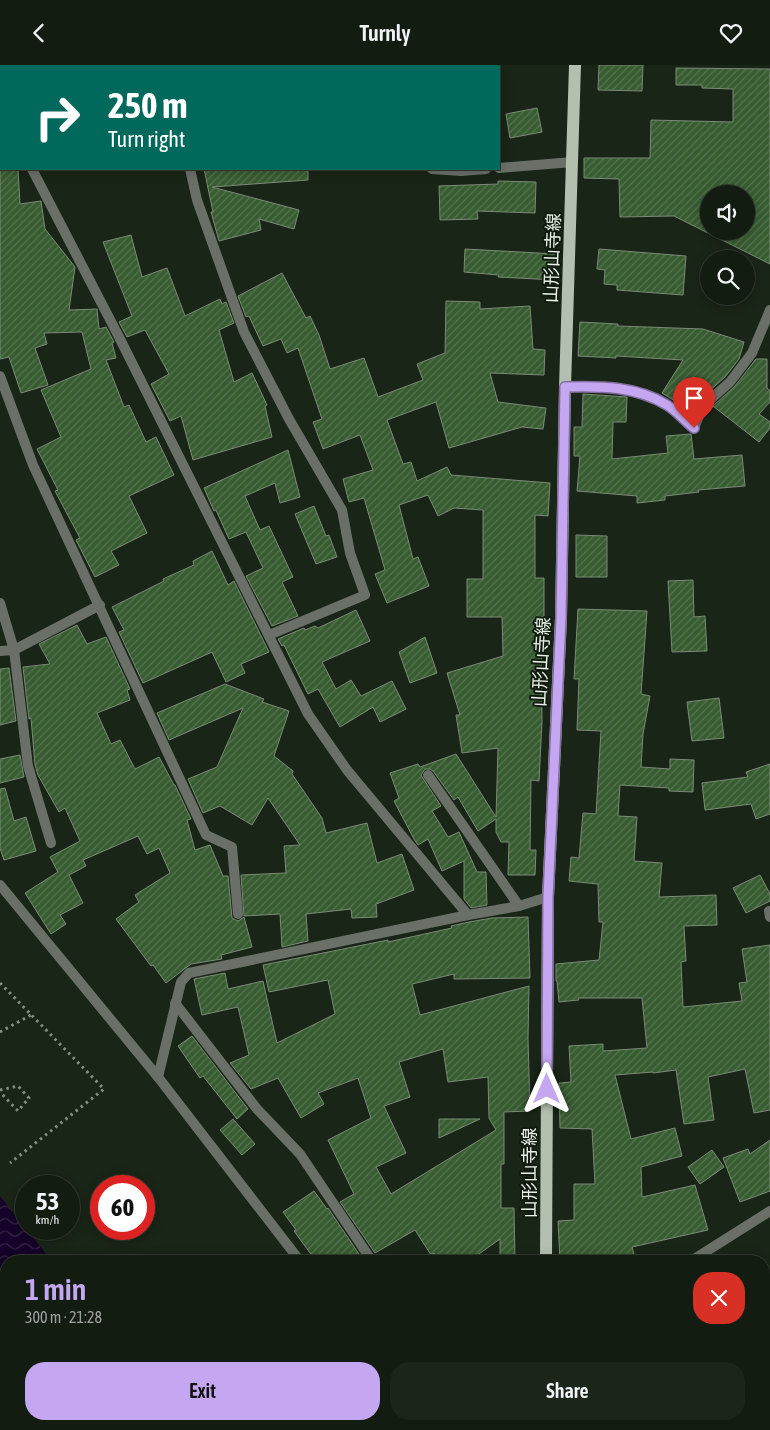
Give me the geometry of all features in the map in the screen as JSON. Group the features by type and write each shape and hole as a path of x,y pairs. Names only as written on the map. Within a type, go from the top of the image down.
{"main road":[{"name":"山形山寺線","path":"546,1255 548,897 561,618 565,387 575,65"}],"street":[{"path":"500,168 573,162"},
{"path":"33,170 118,335 308,714 347,770 468,915"},
{"path":"190,170 197,200 244,332 290,419 342,510 350,553 365,595 269,635"},
{"path":"446,170 474,170"},
{"path":"565,387 599,385 640,392 668,406 694,428 703,407 730,382 752,353 770,310"},
{"path":"0,376 33,465 206,835 232,847 238,914"},
{"path":"0,603 14,650 28,766 51,843"},
{"path":"0,651 14,650 100,605"},
{"path":"428,775 518,906"},
{"path":"0,885 158,1077 295,1255"},
{"path":"158,1077 181,982 189,973 518,906 548,897"},
{"path":"175,1003 257,1109 300,1154 368,1255"},
{"path":"701,1255 770,1211"}],"path":[{"path":"0,983 104,1089 10,1163"},
{"path":"0,1032 31,1015"},
{"path":"18,1086 29,1098 18,1111 0,1091 18,1086"}],"water":[{"path":"0,1196 15,1215 15,1240 35,1240 47,1255 0,1255"}],"building":[{"path":"599,65 643,65 642,91 598,90"},
{"path":"676,68 770,69 770,264 755,256 755,250 742,250 722,240 755,240 755,185 700,185 700,229 674,216 620,217 619,179 584,178 584,158 650,158 651,120 733,122 733,89 702,88 702,85 676,85"},
{"path":"537,108 542,132 510,138 506,114"},
{"path":"0,170 18,170 20,204 41,201 45,229 75,267 69,310 97,309 99,329 106,327 114,342 112,343 116,358 106,360 124,407 129,405 146,442 156,437 174,475 129,496 147,533 111,551 119,565 95,577 76,540 80,538 55,491 58,490 37,449 61,437 41,390 91,369 82,332 44,333 47,344 35,348 48,385 21,393 9,357 0,359"},
{"path":"204,170 308,170 308,180 212,187 299,210 294,229 259,219 261,230 219,241 211,212 213,212"},
{"path":"498,181 536,182 535,213 477,211 478,219 440,220 439,186 498,184"},
{"path":"131,235 142,277 167,268 185,316 220,299 222,304 226,302 234,323 219,330 234,382 252,373 267,405 265,406 272,437 193,460 181,416 170,421 151,384 169,374 145,330 127,337 119,322 132,316 103,242"},
{"path":"465,249 556,254 555,280 498,277 499,275 464,272"},
{"path":"599,249 686,256 683,295 617,290 617,285 604,284 605,270 597,269"},
{"path":"282,273 306,318 310,316 319,335 330,369 364,358 378,397 423,380 417,364 445,353 446,301 480,302 480,309 530,306 533,349 545,350 544,375 490,373 498,402 546,408 543,429 522,427 449,448 436,402 387,420 403,464 411,462 417,481 447,467 451,475 550,483 548,516 535,515 535,578 544,578 544,617 541,617 542,721 539,781 531,780 530,850 536,850 535,875 508,875 509,842 501,842 496,832 496,819 478,831 458,797 454,800 433,771 425,769 421,775 441,806 432,811 448,837 459,832 477,872 486,872 487,905 471,908 464,899 464,861 442,871 428,839 418,845 394,801 399,798 390,773 418,764 420,767 456,754 496,817 498,748 462,753 456,715 460,715 447,673 503,656 502,617 467,617 467,579 483,579 483,510 454,508 438,516 428,495 399,505 413,559 418,557 429,586 387,603 375,574 385,570 364,498 349,502 343,479 373,470 360,435 323,449 313,422 322,419 298,348 287,353 281,339 263,346 249,316 246,317 238,296"},
{"path":"580,322 618,324 618,326 703,329 744,342 739,359 725,377 698,401 693,412 662,393 683,360 578,356"},
{"path":"756,359 767,359 767,388 770,391 770,402 759,414 770,422 770,428 759,442 713,406 735,386"},
{"path":"583,394 627,397 626,422 613,422 612,459 668,453 666,436 691,434 694,459 742,455 745,486 698,490 699,492 665,496 665,500 637,503 637,496 577,491 580,456 574,456 574,427 582,427"},
{"path":"288,450 300,497 280,503 275,483 245,496 260,530 269,526 293,577 282,582 298,616 272,626 246,576 263,568 246,532 229,539 204,488"},
{"path":"314,506 326,536 329,535 337,557 316,564 295,514"},
{"path":"576,535 607,536 607,577 576,577"},
{"path":"212,551 228,585 234,581 269,652 241,664 245,673 226,682 212,652 143,683 119,632 124,630 112,607 164,581 163,579 194,565 193,561"},
{"path":"693,580 694,617 705,616 707,651 672,652 668,581"},
{"path":"578,609 647,611 641,694 650,696 643,734 641,767 670,769 670,759 694,760 693,792 669,791 669,788 620,785 618,816 637,817 634,861 662,863 659,897 716,895 717,925 684,926 686,961 681,962 683,1007 742,1001 739,983 747,982 742,949 770,945 770,1110 754,1113 745,1069 708,1077 714,1120 684,1124 676,1070 615,1075 631,1139 675,1128 682,1156 641,1167 642,1197 695,1185 708,1230 632,1247 634,1255 560,1255 558,1221 574,1220 574,1184 595,1184 592,1129 560,1128 559,1083 571,1082 569,1046 603,1044 603,1051 647,1048 642,998 578,998 579,1000 559,1002 556,964 599,960 603,922 599,922 598,884 569,881 571,857 579,858 583,813 596,814 601,731 577,730 579,679 574,679"},
{"path":"356,610 370,641 322,662 336,689 351,680 361,696 392,681 406,709 380,722 373,707 340,727 318,689 308,694 284,645 282,646 278,639 304,628 305,630 315,626 318,628"},
{"path":"77,625 87,644 106,637 130,689 127,690 130,700 97,713 111,744 120,740 135,769 159,757 191,819 187,820 195,850 210,845 223,876 228,876 232,918 238,921 244,917 252,947 221,955 222,959 191,964 166,983 116,919 139,902 135,895 170,873 159,848 147,854 138,836 83,860 86,866 69,875 83,903 60,915 66,924 51,934 25,893 58,872 50,857 80,841 65,808 59,812 38,775 35,765 31,718 29,719 23,667 50,664 39,644"},
{"path":"425,637 437,673 410,683 399,652"},
{"path":"9,668 16,721 0,725 0,669"},
{"path":"225,684 264,699 262,702 289,711 274,756 293,771 292,774 322,818 326,833 367,823 377,863 402,854 414,890 376,904 377,917 352,918 351,909 306,914 308,941 282,947 280,914 244,916 241,875 286,873 284,846 300,845 268,798 252,825 220,806 203,813 188,779 217,767 243,708 169,740 157,713"},
{"path":"719,698 724,738 692,741 687,702"},
{"path":"20,755 24,777 0,783 0,759"},
{"path":"770,764 770,814 756,819 751,804 705,810 702,783 748,777 746,772"},
{"path":"5,788 14,821 26,817 36,851 4,860 0,848 0,789"},
{"path":"760,875 770,894 770,901 746,913 733,888"},
{"path":"528,917 530,978 454,979 454,974 412,984 420,1015 529,986 530,1111 504,1112 504,1164 501,1164 501,1208 514,1208 515,1255 500,1255 500,1239 477,1255 436,1255 434,1253 431,1255 415,1230 375,1253 340,1202 354,1194 328,1140 371,1118 358,1078 318,1093 324,1104 301,1118 278,1078 251,1089 230,1063 249,1055 238,1007 202,1015 194,979 225,973 228,989 263,981 277,1043 335,1014 328,980 269,992 263,965 388,940 388,942 452,928 451,926 492,918","holes":["443,1049 448,1082 488,1077 489,1118 496,1130 391,1194 376,1167 406,1153 384,1106 410,1097 399,1062"]},
{"path":"192,1036 248,1109 237,1119 203,1076 200,1078 178,1046"},
{"path":"233,1119 255,1144 242,1155 220,1130"},
{"path":"439,1119 480,1119 439,1138"},
{"path":"770,1140 770,1191 740,1202 723,1158 748,1149 750,1154"},
{"path":"712,1150 724,1167 700,1184 688,1167"},
{"path":"314,1191 328,1208 360,1255 312,1255 283,1212"}],"route":[{"path":"547,1089 548,897 561,618 565,387 599,385 640,392 668,406 694,428"}]}
